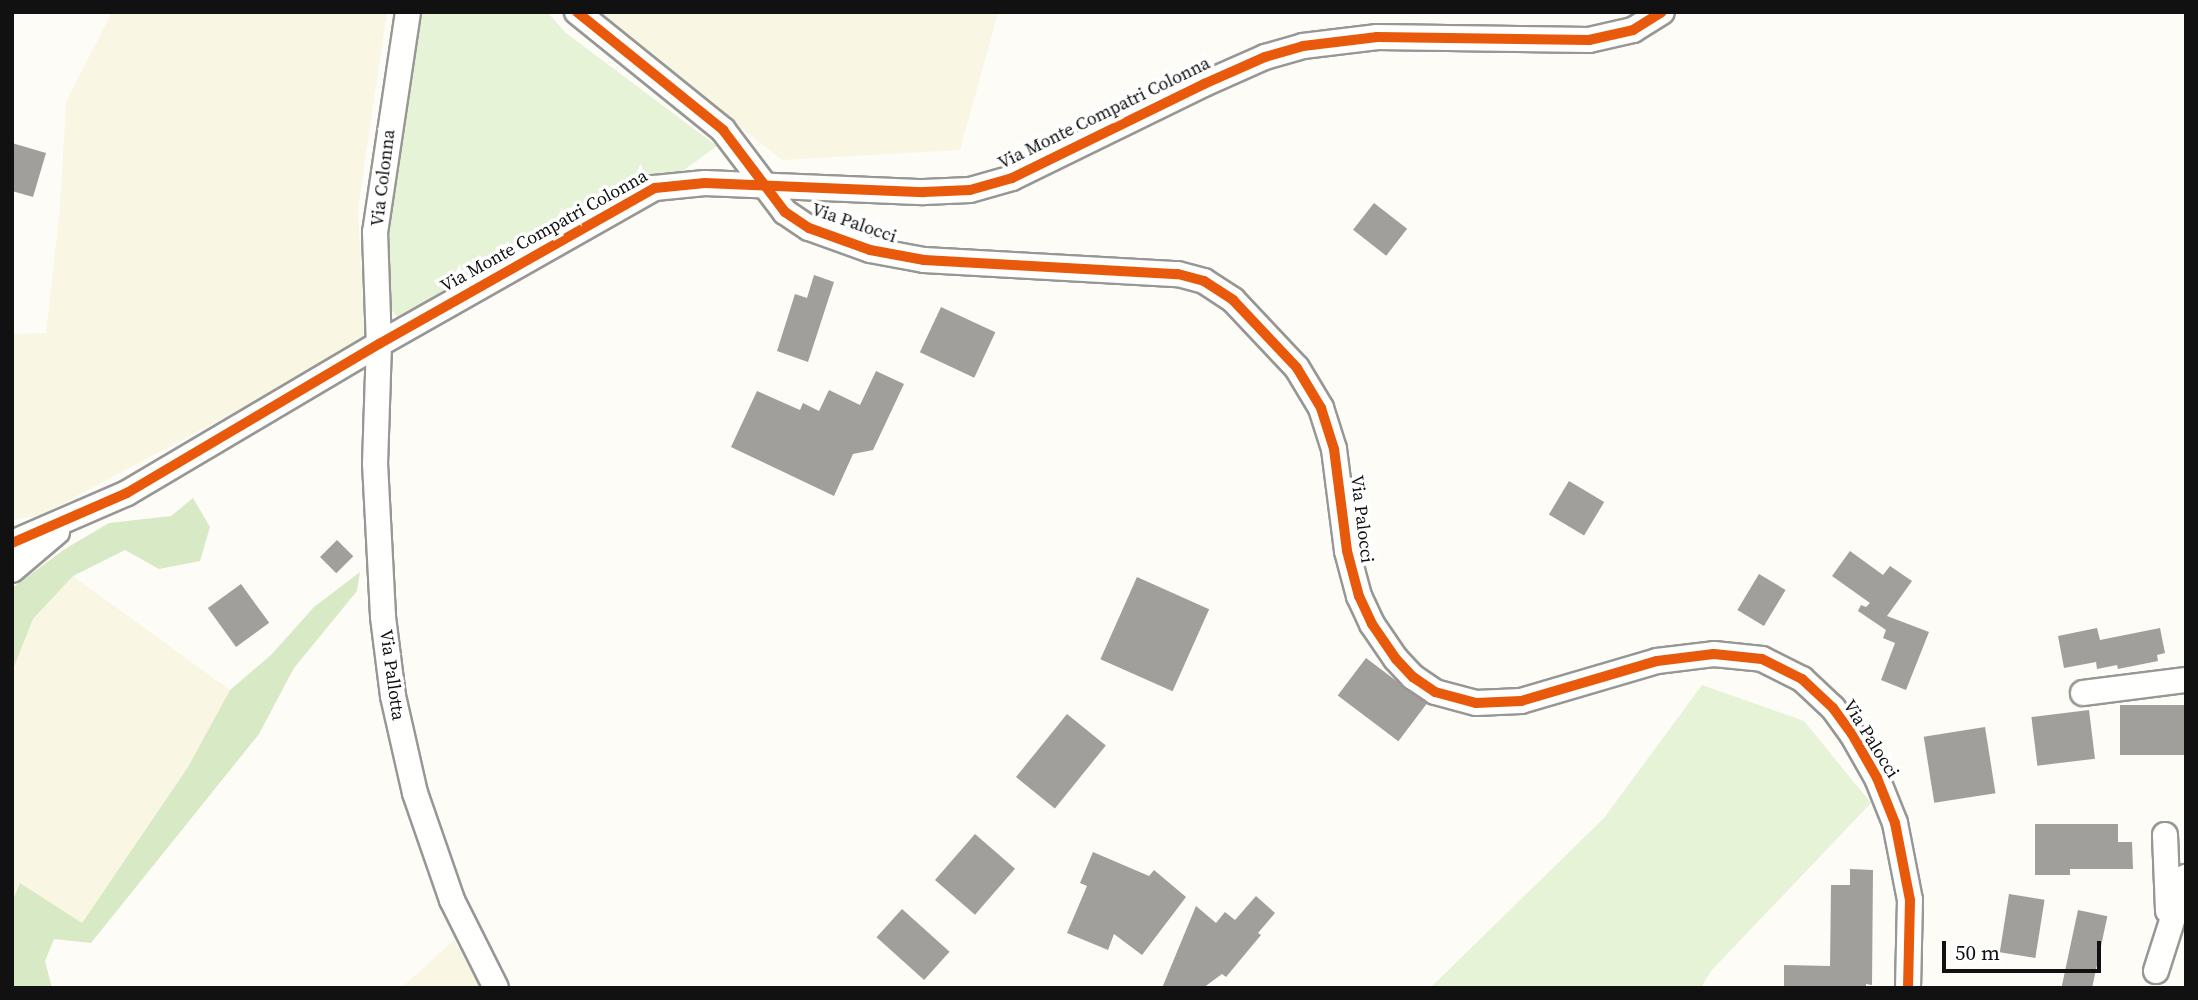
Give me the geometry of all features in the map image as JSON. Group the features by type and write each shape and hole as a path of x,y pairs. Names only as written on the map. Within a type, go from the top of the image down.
{"street":[{"name":"Via Colonna","path":"379,344 377,212 408,12"},
{"name":"Via Palocci","path":"577,12 723,130 785,212 796,221 879,252 934,261 1178,274 1204,281 1226,295 1256,321 1290,359 1318,401 1334,449 1347,551 1359,596 1372,624 1396,659 1413,677 1435,692 1476,703 1521,701 1657,661 1714,654 1762,659 1802,679 1833,708 1852,734 1877,778 1895,823 1907,875 1911,912 1908,988"},
{"name":"Via Monte Compatri Colonna","path":"12,543 68,521 159,476 379,344 648,190 691,183 924,192 970,190 1021,174 1204,84 1285,51 1323,41 1377,37 1589,40 1633,30 1662,12"},
{"name":"Via Pallotta","path":"379,344 375,422 377,522 384,626 393,696 411,780 441,872 466,930 496,988"},
{"path":"12,570 68,521"},
{"path":"2083,693 2186,680"},
{"path":"2165,835 2169,926"},
{"path":"2156,971 2186,877"}],"shaded area":[{"path":"112,12 387,12 358,209 365,343 41,515 12,520 12,334 46,333 60,208 66,102"},
{"path":"593,12 998,13 960,150 782,160"},
{"path":"73,576 230,690 188,767 81,924 20,883 12,902 12,672 33,619"},
{"path":"454,940 480,986 478,988 401,988"}],"green space":[{"path":"415,12 547,12 566,33 717,146 684,170 628,186 529,238 398,318 390,308 383,263"},
{"path":"193,498 210,527 200,561 159,569 125,550 73,576 33,619 12,672 12,588 65,549 109,523 171,516"},
{"path":"360,572 357,591 294,668 259,734 91,943 54,939 45,961 52,988 12,988 12,902 20,883 82,923 188,767 230,690 271,655 314,607"},
{"path":"1702,685 1804,721 1871,803 1711,971 1701,988 1430,988 1604,818"}],"building":[{"path":"12,143 46,153 33,197 12,191"},
{"path":"1374,203 1407,229 1386,256 1353,230"},
{"path":"814,275 834,282 808,362 777,351 795,294 807,298"},
{"path":"941,307 995,332 974,378 920,352"},
{"path":"876,371 904,384 873,450 853,454 834,496 731,447 757,391 800,410 803,403 819,411 829,390 860,405"},
{"path":"1569,481 1604,502 1584,536 1549,514"},
{"path":"337,540 353,556 336,573 320,557"},
{"path":"1850,551 1883,575 1890,566 1912,581 1887,616 1929,632 1906,690 1881,680 1895,643 1883,638 1886,630 1858,611 1861,605 1866,607 1870,603 1832,576"},
{"path":"1759,574 1786,590 1764,626 1737,610"},
{"path":"1137,577 1209,609 1173,691 1100,659"},
{"path":"241,584 269,623 236,647 208,608"},
{"path":"2097,628 2100,640 2160,628 2165,653 2157,655 2158,661 2118,669 2117,665 2097,669 2096,662 2064,668 2058,636"},
{"path":"1366,658 1427,704 1398,741 1338,696"},
{"path":"2120,705 2186,705 2186,755 2120,755"},
{"path":"2089,710 2095,759 2037,766 2031,717"},
{"path":"1067,714 1106,745 1055,808 1016,777"},
{"path":"1985,727 1995,793 1934,803 1924,737"},
{"path":"2035,824 2118,824 2118,842 2132,842 2133,869 2070,869 2070,875 2035,875"},
{"path":"975,834 1015,869 975,915 935,880"},
{"path":"1093,852 1149,876 1154,870 1186,897 1142,955 1114,934 1108,950 1067,933 1087,886 1080,883"},
{"path":"1850,869 1873,870 1872,985 1866,984 1866,988 1784,988 1784,965 1830,966 1831,885 1850,885"},
{"path":"2009,894 2045,900 2035,958 2000,952"},
{"path":"1256,896 1275,913 1258,933 1261,935 1226,977 1222,974 1203,988 1162,988 1196,906 1216,923 1225,912 1235,920"},
{"path":"902,909 950,952 924,980 877,937"},
{"path":"2078,910 2107,916 2092,988 2062,987"}],"cycle path":[{"path":"577,12 723,130 785,212 809,228 870,250 924,260 1178,274 1204,281 1233,300 1297,368 1321,408 1334,449 1347,551 1359,596 1372,624 1396,659 1413,677 1435,692 1476,703 1521,701 1657,661 1714,654 1762,659 1802,679 1833,708 1852,734 1877,778 1895,823 1910,900 1908,988"},
{"path":"12,543 127,493 379,344 655,188 705,183 924,192 970,190 1012,178 1204,84 1265,57 1303,46 1377,37 1589,40 1633,30 1662,12"}]}
